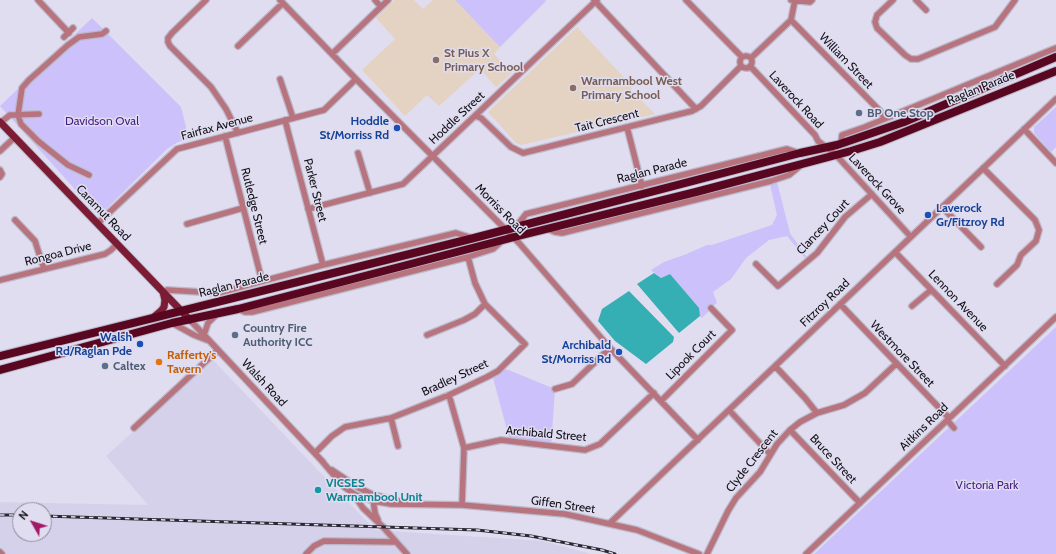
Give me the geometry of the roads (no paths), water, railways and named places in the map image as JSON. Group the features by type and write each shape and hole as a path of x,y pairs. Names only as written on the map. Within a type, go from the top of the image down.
{"highway":[{"name":"Raglan Parade","path":"0,356 181,310 217,297 474,238 800,153 841,144 904,122 1056,57"},
{"name":"Raglan Parade","path":"0,370 172,323 238,309 513,237 836,156 880,142 1056,71"},
{"path":"217,297 219,313"}],"main road":[{"name":"Caramut Road","path":"0,122 117,244 165,290 190,320"},
{"path":"153,317 161,311 165,304 165,290"}],"street":[{"path":"38,0 69,33"},
{"path":"206,0 172,33 168,38 168,42 170,46 212,87 238,133"},
{"path":"375,0 381,7"},
{"path":"332,54 388,0"},
{"path":"595,0 696,109"},
{"name":"Hoddle Street","path":"308,209 403,184 595,0"},
{"path":"686,0 742,57"},
{"path":"751,58 747,55 742,57 739,60 741,66 746,68 750,66 752,62 751,58 791,20 794,0 810,2 812,0"},
{"path":"893,0 877,15 875,22 877,28 905,55 911,59 918,59 995,27 1015,0"},
{"path":"916,0 926,10"},
{"path":"238,46 281,2"},
{"name":"Morriss Road","path":"281,2 513,237 610,348 698,440"},
{"name":"William Street","path":"791,20 876,107 884,118"},
{"path":"89,175 68,165 38,141 21,124 18,114 22,88 29,80 79,37 102,34 106,31"},
{"name":"Raglan Parade","path":"841,144 842,135 865,127 1056,48"},
{"name":"Tait Crescent","path":"475,116 481,118 511,147 523,153 696,109 701,106 741,66"},
{"name":"Laverock Road","path":"750,66 815,135 818,141 826,147"},
{"path":"280,79 293,118"},
{"name":"Fairfax Avenue","path":"98,223 177,149 324,110 356,79"},
{"name":"Fitzroy Road","path":"610,523 1056,99"},
{"path":"0,122 7,116 18,114 39,114"},
{"name":"Parker Street","path":"285,120 322,265"},
{"path":"627,127 642,186"},
{"path":"1024,128 1056,163"},
{"name":"Rutledge Street","path":"225,136 262,281"},
{"path":"0,151 14,138"},
{"name":"Laverock Grove","path":"826,147 911,237"},
{"name":"Raglan Parade","path":"514,228 526,214 787,149 800,153"},
{"path":"358,153 370,193"},
{"path":"983,168 1035,220 1039,230 1036,241 1023,252 1017,265 997,284"},
{"path":"0,170 2,174 0,177"},
{"name":"Clancey Court","path":"756,264 778,286 817,253 845,216 872,194"},
{"path":"942,207 981,247"},
{"path":"187,224 243,208"},
{"path":"15,220 35,241 44,269"},
{"name":"Raglan Parade","path":"165,290 217,297 262,281 456,233 474,238"},
{"name":"Raglan Parade","path":"238,309 245,312 252,312 468,257 493,249 503,240"},
{"name":"Rongoa Drive","path":"0,280 105,254 117,244"},
{"name":"Lennon Avenue","path":"894,252 1005,366"},
{"name":"Bradley Street","path":"315,453 332,436 345,427 391,418 449,395 487,377 498,371 525,344 485,304 474,283 468,257"},
{"path":"912,306 931,290"},
{"path":"427,335 464,320 475,314 485,304"},
{"name":"Westmore Street","path":"840,304 948,419 954,428"},
{"name":"Lipook Court","path":"661,401 732,330 711,308"},
{"path":"204,335 208,323 219,313"},
{"name":"Aitkins Road","path":"806,554 1056,317"},
{"name":"Walsh Road","path":"190,320 315,453 340,483 352,493 363,508 378,520 407,554"},
{"path":"172,323 209,341"},
{"path":"555,389 572,384 610,348"},
{"path":"134,428 218,350"},
{"name":"Clyde Crescent","path":"707,554 728,511 742,491 760,472 777,444 790,430 800,422 817,413 844,405 866,393 873,388 896,364"},
{"path":"775,366 817,413"},
{"name":"Archibald Street","path":"464,448 501,440 585,450 600,444 654,393"},
{"path":"449,395 464,448 462,505"},
{"path":"728,410 770,454"},
{"path":"391,418 398,446"},
{"name":"Bruce Street","path":"790,430 860,503"},
{"name":"Walsh Road","path":"321,460 348,482 372,494"},
{"name":"Walsh Road","path":"352,493 372,501 378,520"},
{"path":"371,515 369,507 372,501 372,494"},
{"name":"Giffen Street","path":"372,494 418,504"},
{"name":"Giffen Street","path":"372,501 391,504 462,505 566,514 636,530 699,554"},
{"path":"378,520 377,512 380,507 391,504"},
{"path":"306,554 314,546 324,541 396,542"}],"water":[{"path":"654,273 661,278 670,274 699,308 700,316 679,333 637,284"},
{"path":"629,291 674,337 673,342 646,364 615,341 598,321 602,309"}],"railway":[{"path":"0,515 12,515"},
{"path":"52,516 477,530 531,536 615,554"}],"place":[{"name":"St Pius X Primary School","path":"436,60"},
{"name":"Warrnambool West Primary School","path":"573,88"},
{"name":"BP One Stop","path":"859,113"},
{"name":"Hoddle St/Morriss Rd","path":"397,128"},
{"name":"Laverock Gr/Fitzroy Rd","path":"928,215"},
{"name":"Country Fire Authority ICC","path":"235,335"},
{"name":"Walsh Rd/Raglan Pde","path":"140,344"},
{"name":"Archibald St/Morriss Rd","path":"619,352"},
{"name":"Rafferty's Tavern","path":"159,362"},
{"name":"Caltex","path":"105,366"},
{"name":"VICSES Warrnambool Unit","path":"318,490"}],"park label":[{"name":"Davidson Oval","path":"102,121"},
{"name":"Victoria Park","path":"987,485"}]}
